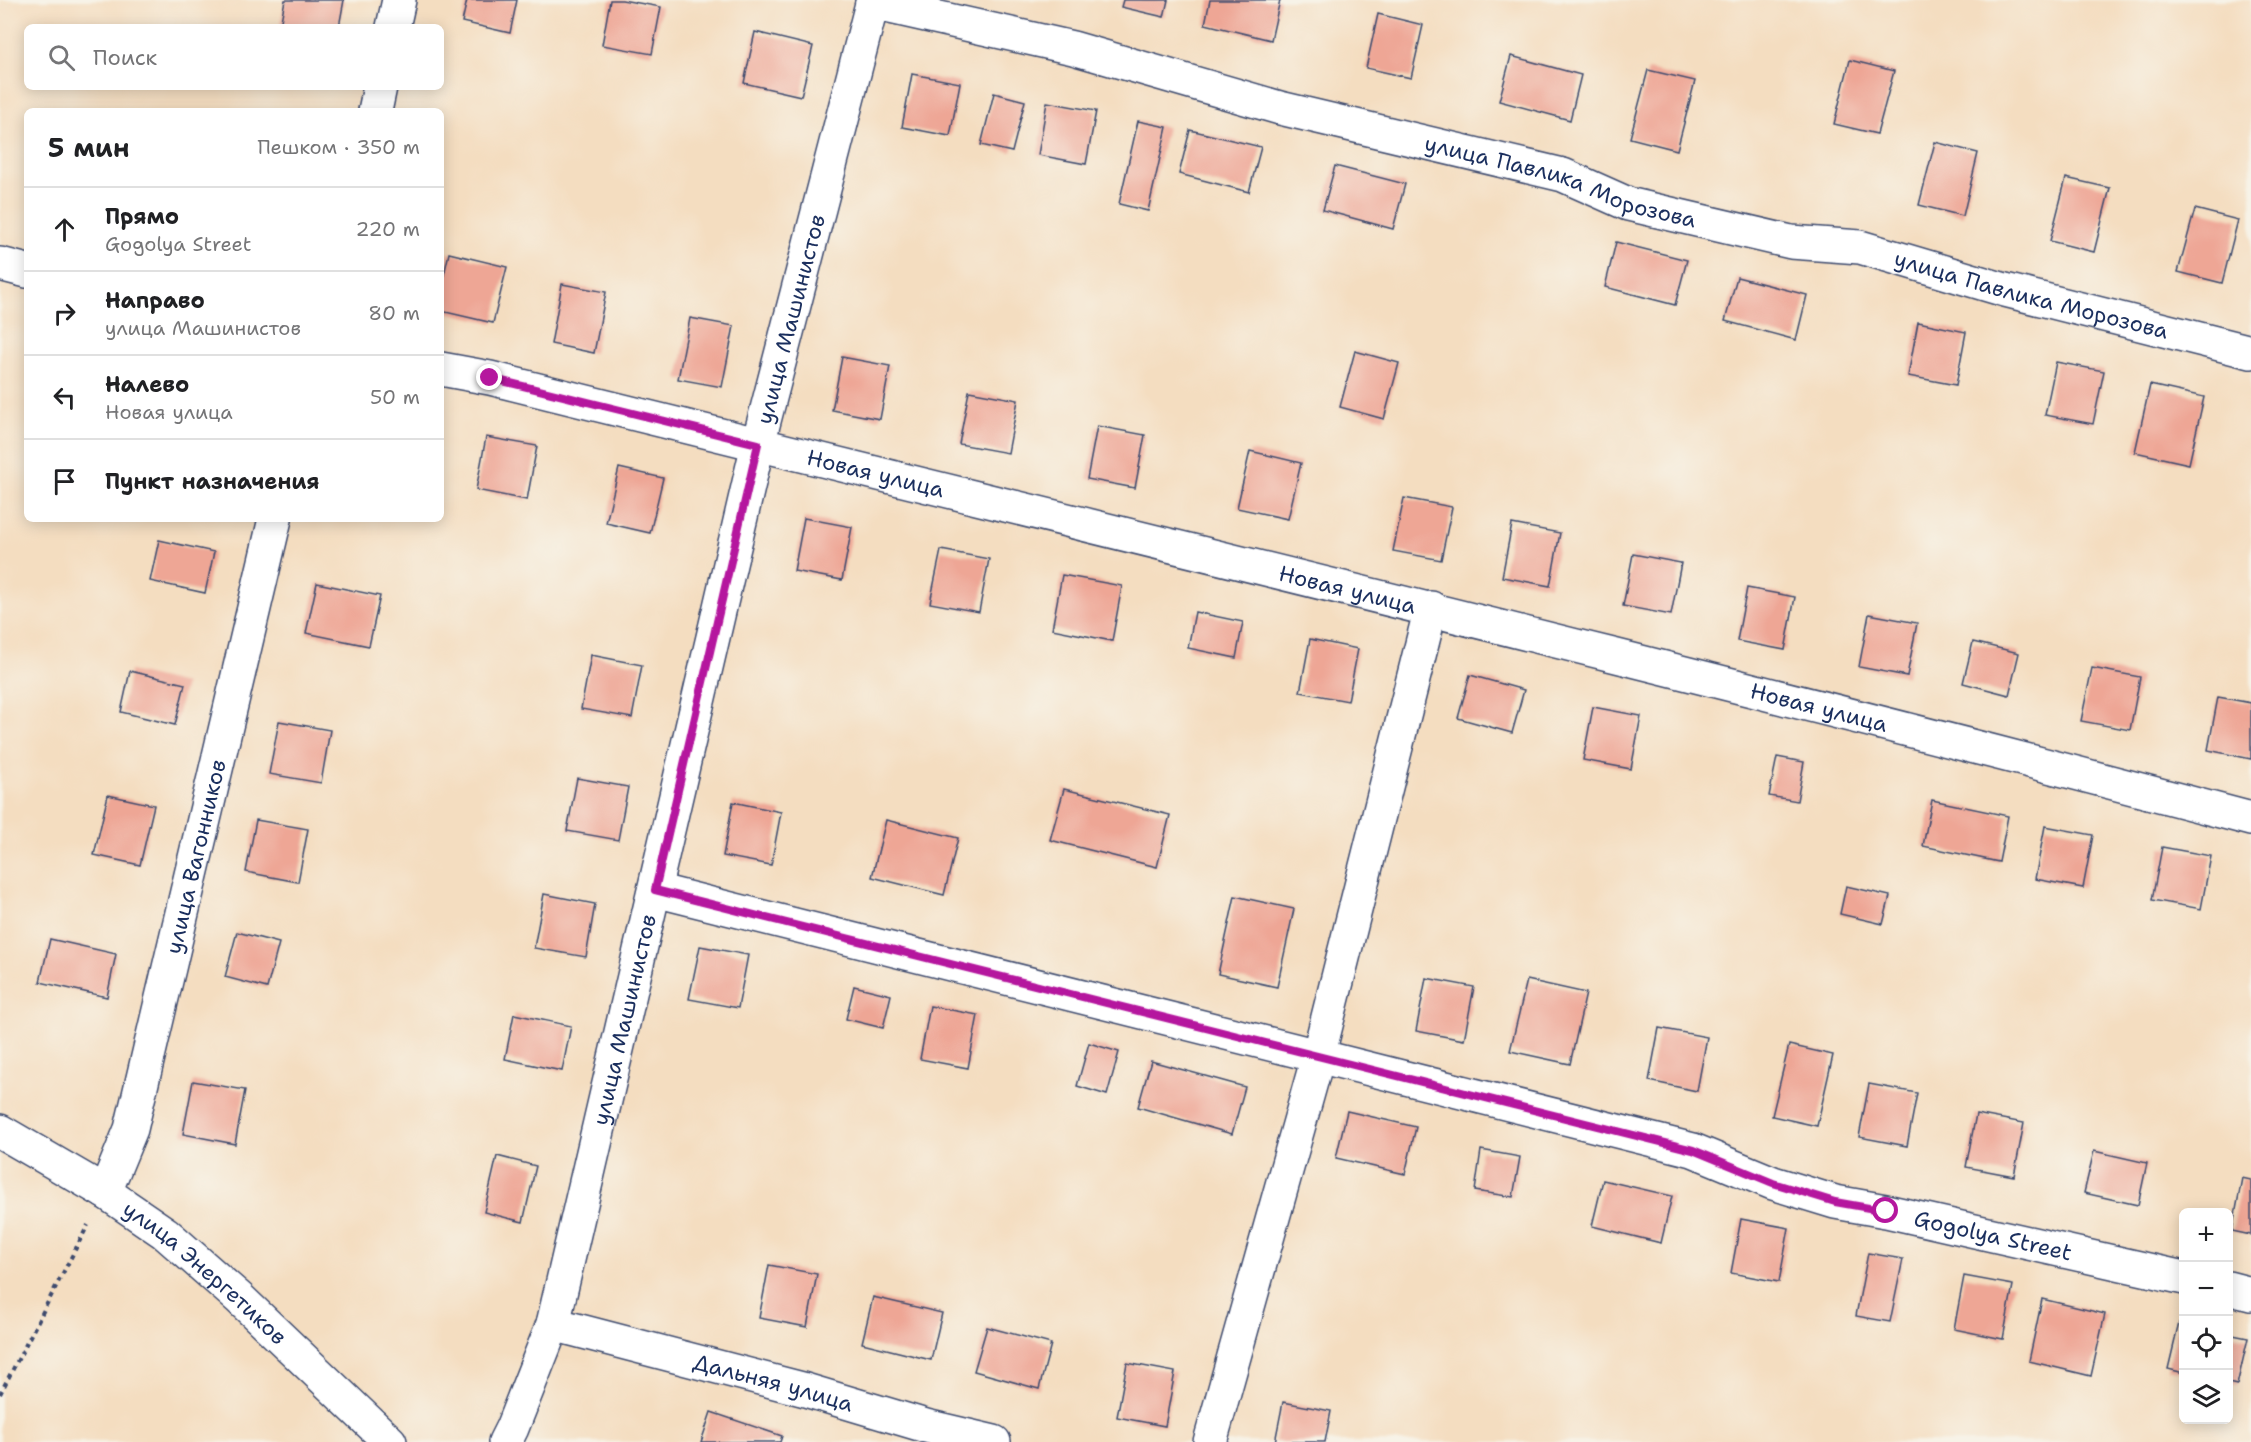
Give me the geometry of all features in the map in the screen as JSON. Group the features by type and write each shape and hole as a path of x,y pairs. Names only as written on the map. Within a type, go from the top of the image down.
{"street":[{"path":"394,24 399,0"},
{"name":"улица Павлика Морозова","path":"873,2 1073,48 1280,108 1563,175 1628,204 1791,242 1860,247 2005,290 2251,352"},
{"name":"улица Машинистов","path":"505,1442 553,1324 758,444 873,2"},
{"path":"376,108 379,90"},
{"path":"0,264 24,270"},
{"name":"Новая улица","path":"444,370 490,378 1431,608 2008,754 2251,819"},
{"name":"улица Вагонников","path":"105,1192 131,1129 273,522"},
{"path":"1210,1442 1318,1057 1431,608"},
{"name":"Gogolya Street","path":"655,890 1693,1150 1773,1183 1835,1202 2179,1277"},
{"name":"улица Энергетиков","path":"0,1131 105,1192 165,1233 239,1298 390,1442"},
{"path":"2233,1289 2251,1294"},
{"name":"Дальняя улица","path":"553,1324 802,1389 926,1426 994,1442"}],"path":[{"path":"0,1394 105,1192"}],"building":[{"path":"285,0 344,0 340,24 280,24"},
{"path":"467,0 517,0 510,33 462,22"},
{"path":"610,0 661,7 652,54 602,45"},
{"path":"1123,0 1168,0 1164,17 1121,7"},
{"path":"1210,0 1280,0 1271,40 1205,24"},
{"path":"1378,14 1423,25 1411,78 1366,68"},
{"path":"755,32 813,46 801,96 744,83"},
{"path":"1511,56 1581,75 1570,120 1499,101"},
{"path":"1850,60 1894,71 1877,134 1834,124"},
{"path":"1648,70 1695,81 1677,150 1630,138"},
{"path":"912,74 960,83 950,136 902,127"},
{"path":"994,93 1025,101 1012,152 981,145"},
{"path":"1047,102 1096,111 1086,164 1038,155"},
{"path":"1138,121 1167,127 1148,211 1119,204"},
{"path":"1190,130 1261,147 1249,192 1179,174"},
{"path":"1935,142 1978,153 1963,216 1919,205"},
{"path":"1335,166 1405,184 1393,229 1323,210"},
{"path":"2066,178 2110,188 2094,252 2050,241"},
{"path":"2195,209 2238,220 2222,283 2178,272"},
{"path":"1616,242 1687,260 1675,305 1605,287"},
{"path":"449,253 507,267 493,323 444,312 444,275"},
{"path":"1737,277 1807,295 1796,340 1725,321"},
{"path":"562,284 606,292 594,353 551,344"},
{"path":"690,318 734,326 722,387 678,379"},
{"path":"1918,322 1966,332 1956,385 1908,376"},
{"path":"1355,351 1399,363 1384,419 1340,407"},
{"path":"842,357 890,366 880,419 832,410"},
{"path":"2056,362 2104,371 2093,424 2045,415"},
{"path":"2150,385 2204,397 2189,464 2135,452"},
{"path":"969,391 1018,400 1008,453 959,444"},
{"path":"1097,426 1145,435 1135,488 1087,479"},
{"path":"486,437 537,446 527,500 476,490"},
{"path":"1250,451 1301,463 1288,519 1237,508"},
{"path":"619,468 663,478 650,533 606,523"},
{"path":"1404,498 1452,507 1441,560 1393,551"},
{"path":"804,518 852,527 842,580 794,571"},
{"path":"1512,524 1560,533 1550,586 1502,577"},
{"path":"159,540 214,552 205,593 150,581"},
{"path":"941,550 989,559 979,612 930,603"},
{"path":"1633,554 1681,563 1671,615 1623,606"},
{"path":"1062,575 1122,586 1112,641 1052,629"},
{"path":"317,583 380,596 369,646 306,633"},
{"path":"1747,588 1795,597 1785,650 1737,641"},
{"path":"1195,612 1243,622 1236,658 1188,648"},
{"path":"1869,614 1917,623 1907,676 1859,667"},
{"path":"1310,639 1358,649 1348,701 1300,692"},
{"path":"1973,642 2019,653 2009,695 1963,683"},
{"path":"591,655 642,665 632,718 581,709"},
{"path":"2092,668 2140,677 2130,730 2081,721"},
{"path":"130,671 185,684 175,725 121,712"},
{"path":"1470,675 1524,690 1512,733 1458,718"},
{"path":"2218,697 2251,703 2251,759 2208,750"},
{"path":"1593,707 1641,716 1631,769 1583,760"},
{"path":"279,721 330,730 321,783 269,774"},
{"path":"1777,757 1804,762 1797,801 1769,796"},
{"path":"577,778 628,787 618,840 567,831"},
{"path":"1064,789 1170,815 1157,867 1050,840"},
{"path":"108,795 154,805 140,865 94,855"},
{"path":"1932,800 2008,816 1999,862 1923,846"},
{"path":"733,802 781,812 771,865 723,856"},
{"path":"256,820 308,829 298,882 246,872"},
{"path":"886,820 958,838 944,895 872,877"},
{"path":"2045,826 2093,835 2083,888 2035,879"},
{"path":"2162,847 2211,856 2201,909 2152,900"},
{"path":"1846,886 1890,896 1883,924 1840,914"},
{"path":"544,894 595,904 586,957 534,948"},
{"path":"1235,896 1294,909 1277,987 1218,974"},
{"path":"237,932 279,943 267,988 225,977"},
{"path":"50,939 116,954 107,997 40,982"},
{"path":"700,946 748,955 738,1008 689,999"},
{"path":"1426,978 1474,987 1464,1040 1416,1031"},
{"path":"1527,980 1586,993 1570,1064 1510,1051"},
{"path":"854,986 891,995 883,1028 846,1019"},
{"path":"930,1006 978,1015 968,1068 920,1059"},
{"path":"514,1014 571,1026 562,1071 505,1059"},
{"path":"1659,1028 1707,1037 1697,1091 1649,1081"},
{"path":"1089,1043 1119,1052 1107,1095 1077,1086"},
{"path":"1789,1045 1833,1055 1817,1126 1772,1116"},
{"path":"1151,1061 1245,1087 1232,1134 1138,1107"},
{"path":"193,1081 245,1090 235,1144 183,1134"},
{"path":"1869,1084 1917,1093 1907,1146 1859,1137"},
{"path":"1347,1111 1416,1127 1405,1174 1336,1158"},
{"path":"1976,1114 2024,1123 2014,1176 1966,1167"},
{"path":"1481,1150 1520,1157 1513,1197 1475,1191"},
{"path":"2094,1151 2147,1163 2138,1205 2084,1193"},
{"path":"497,1156 536,1166 523,1222 484,1212"},
{"path":"2242,1178 2251,1180 2251,1235 2233,1231"},
{"path":"1603,1180 1672,1196 1661,1243 1592,1226"},
{"path":"1741,1219 1789,1228 1779,1282 1731,1273"},
{"path":"1868,1253 1903,1259 1890,1322 1856,1316"},
{"path":"769,1265 817,1274 807,1327 759,1318"},
{"path":"1964,1276 2013,1285 2003,1339 1954,1329"},
{"path":"873,1297 942,1313 931,1360 862,1343"},
{"path":"2042,1299 2105,1314 2091,1376 2029,1361"},
{"path":"2179,1323 2179,1372 2168,1369"},
{"path":"987,1327 1051,1344 1039,1389 974,1371"},
{"path":"2233,1335 2248,1338 2237,1385 2233,1384"},
{"path":"1127,1363 1175,1372 1165,1426 1117,1417"},
{"path":"1283,1402 1331,1411 1325,1442 1275,1442"},
{"path":"711,1412 782,1436 780,1442 701,1442"}],"route":[{"path":"490,378 758,444 655,890 1693,1150 1773,1183 1835,1202 1886,1211"}]}
